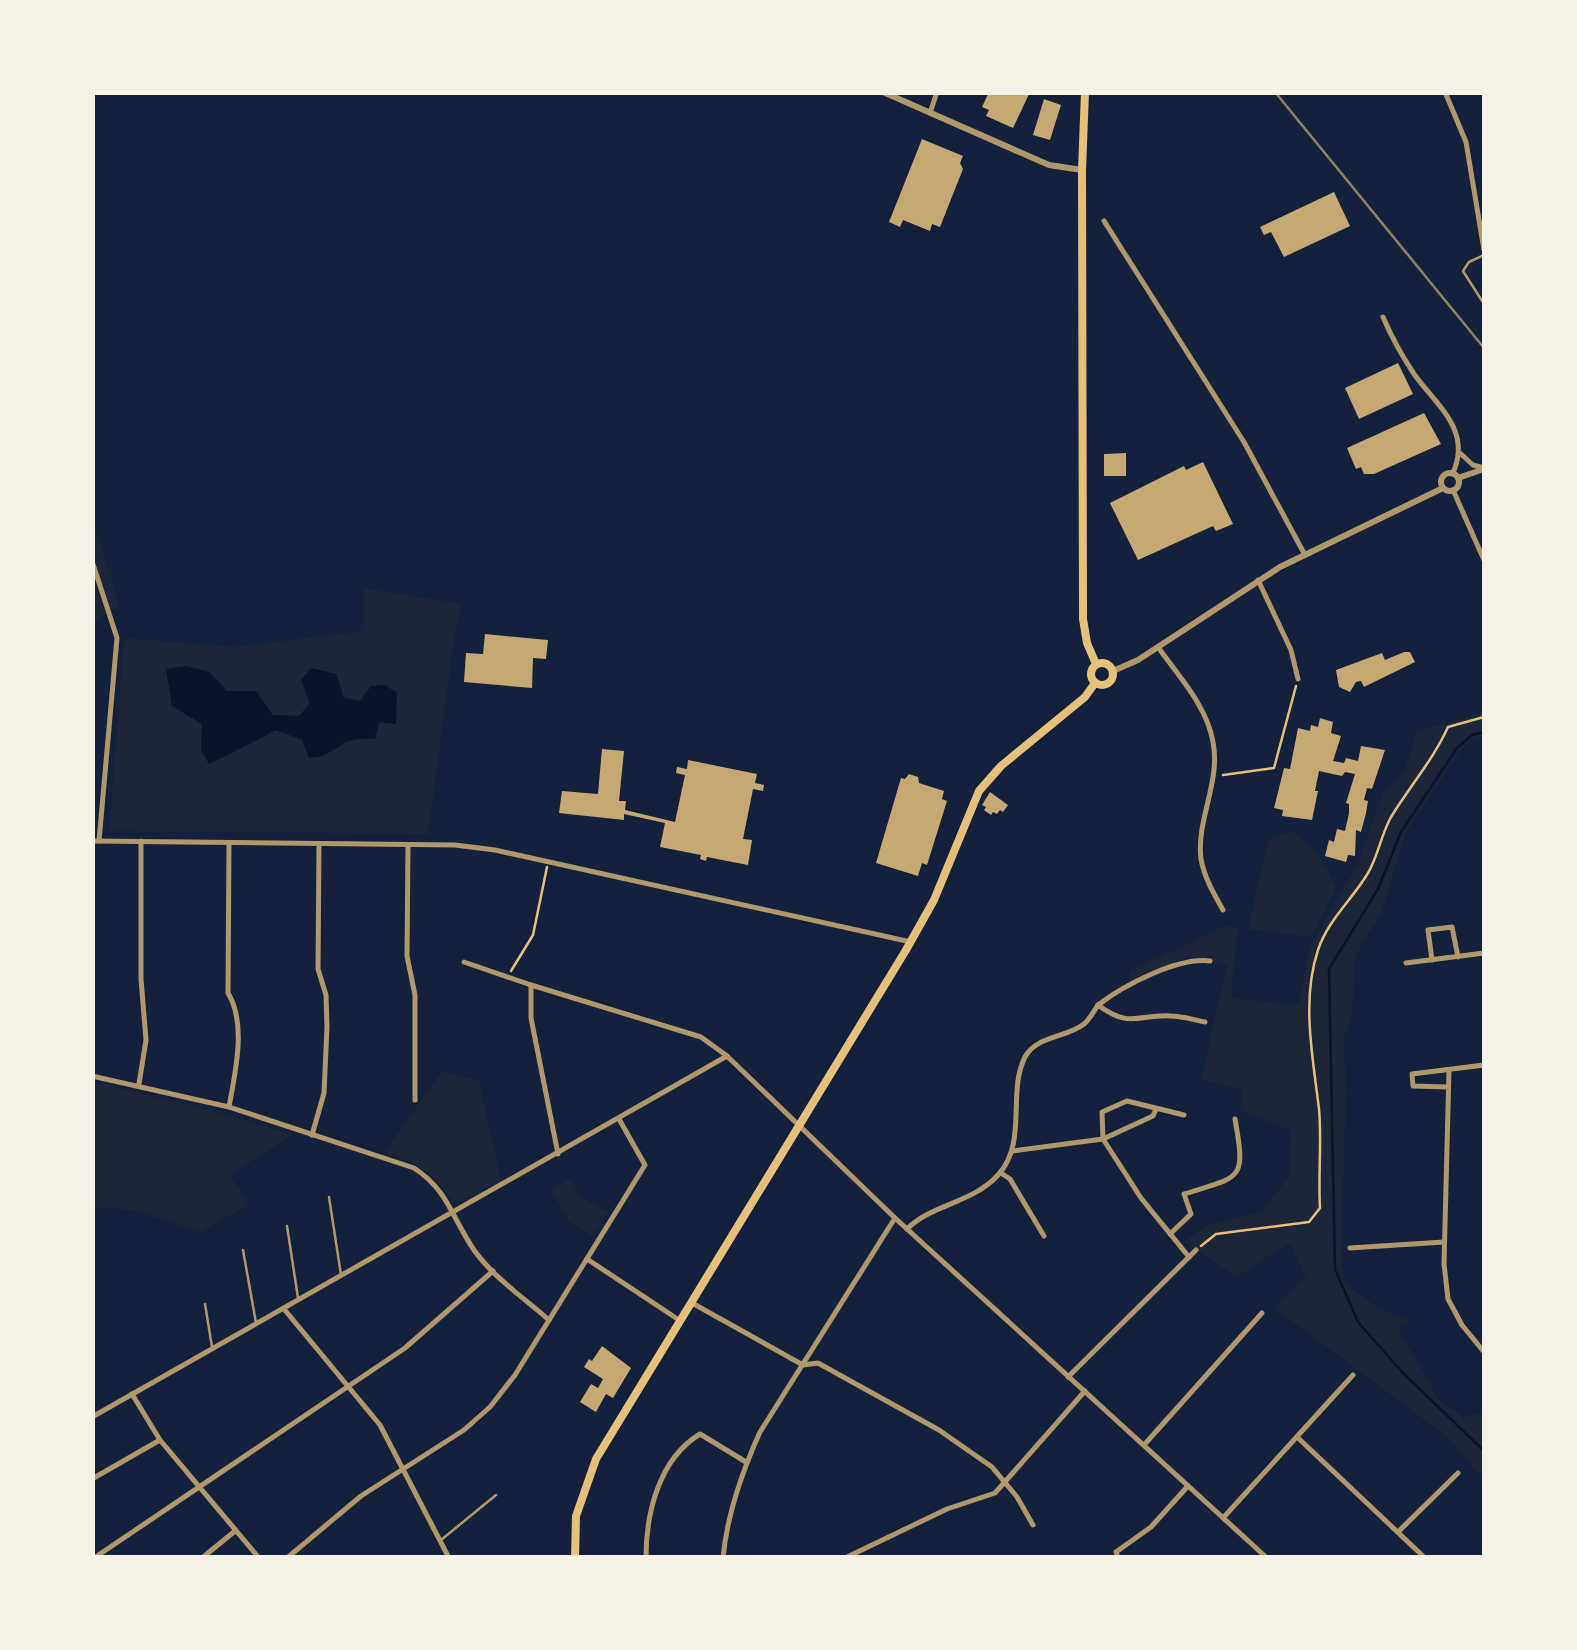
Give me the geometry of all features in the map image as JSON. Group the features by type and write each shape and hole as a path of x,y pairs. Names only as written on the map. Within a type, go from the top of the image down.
{"main road":[{"path":"1085,92 1083,618 1096,664"},
{"path":"1095,683 1108,683 1113,671 1106,663 1096,664"},
{"path":"1095,683 1090,673 1096,664"},
{"path":"575,1558 576,1516 589,1475 911,942 934,900 978,791 1095,683"}],"street":[{"path":"883,92 1049,164 1082,170"},
{"path":"930,114 937,92"},
{"path":"1445,92 1466,142 1484,252"},
{"path":"1104,221 1244,442 1305,555"},
{"path":"1384,317 1400,352 1450,418 1459,452 1455,476 1458,484 1453,490"},
{"path":"1459,452 1473,466 1484,468"},
{"path":"1443,488 1442,476 1484,468"},
{"path":"1113,671 1158,648 1258,580 1443,488 1453,490"},
{"path":"1453,490 1484,560"},
{"path":"92,561 117,638 96,841 455,845 548,861 911,942"},
{"path":"1258,580 1291,650 1298,680"},
{"path":"1158,648 1200,707 1214,744 1215,775 1201,842 1202,860 1223,910"},
{"path":"139,1084 146,1040 141,979 141,841"},
{"path":"228,843 228,993 235,1004 237,1060 228,1107"},
{"path":"408,845 407,956 416,995 415,1100"},
{"path":"312,1135 324,1093 326,1027 326,995 318,969 319,846"},
{"path":"1432,960 1428,930 1452,927 1458,956"},
{"path":"1406,963 1484,953"},
{"path":"906,1229 917,1219 972,1196 1001,1173 1013,1151 1022,1061 1031,1047 1084,1024 1112,994 1190,958 1210,962"},
{"path":"464,962 701,1037 728,1056 894,1218 1267,1558"},
{"path":"531,985 531,1018 558,1154"},
{"path":"1098,1005 1112,1016 1140,1021 1169,1015 1205,1022"},
{"path":"92,1417 728,1056"},
{"path":"1447,1087 1413,1086 1412,1074 1484,1065"},
{"path":"1449,1070 1444,1242 1448,1299 1484,1352"},
{"path":"92,1076 228,1107 414,1168 434,1181 474,1251 549,1320"},
{"path":"1184,1116 1127,1101 1102,1112 1103,1138 1141,1198 1189,1258"},
{"path":"1013,1151 1103,1138 1153,1116 1156,1109"},
{"path":"287,1558 360,1496 464,1430 490,1407 515,1376 645,1165 619,1119"},
{"path":"1170,1234 1191,1214 1184,1194 1224,1182 1239,1169 1242,1160 1235,1119"},
{"path":"1001,1173 1010,1179 1044,1236"},
{"path":"723,1558 726,1532 746,1462 760,1432 894,1218"},
{"path":"1350,1248 1444,1242"},
{"path":"1068,1376 1196,1250"},
{"path":"586,1258 680,1320"},
{"path":"94,1558 405,1348 492,1271"},
{"path":"691,1302 803,1365 818,1364 939,1430 992,1467 1033,1526"},
{"path":"284,1309 380,1426 450,1558"},
{"path":"1144,1445 1262,1313"},
{"path":"1223,1518 1353,1375"},
{"path":"846,1558 947,1509 994,1493 1086,1391"},
{"path":"132,1394 160,1440 258,1558"},
{"path":"646,1558 646,1528 662,1477 686,1442 700,1434 746,1462"},
{"path":"1296,1436 1425,1558"},
{"path":"92,1479 160,1440"},
{"path":"1398,1532 1458,1473"},
{"path":"1118,1558 1116,1552 1150,1527 1188,1486"},
{"path":"202,1558 236,1530"}],"lane":[{"path":"1484,252 1469,262 1463,272 1484,304"},
{"path":"328,1198 341,1276"},
{"path":"287,1226 299,1300"},
{"path":"244,1250 256,1325"},
{"path":"205,1304 212,1349"},
{"path":"440,1540 496,1495"}],"path":[{"path":"1215,775 1274,768 1298,680"},
{"path":"1196,1250 1216,1234 1309,1222 1320,1208 1319,1112 1311,1067 1310,1002 1318,951 1333,921 1368,872 1390,820 1436,754 1448,727 1484,717"},
{"path":"508,977 533,934 548,861"}],"shaded area":[{"path":"92,516 119,605 93,623 92,623"},
{"path":"364,588 462,604 428,834 109,831 124,638 237,647 363,631","holes":["210,673 227,691 256,691 273,715 299,716 310,703 301,680 360,701 353,737 321,758 302,740 276,730 221,759 201,750 202,724 189,715"]},
{"path":"186,666 209,672 227,691 256,691 273,715 299,716 310,703 301,680 311,668 336,674 344,698 360,701 371,686 385,685 397,693 396,724 379,722 375,739 352,740 309,758 302,740 276,730 209,764 201,750 202,724 172,706 166,669"},
{"path":"1484,712 1484,736 1472,739 1460,751 1405,834 1382,911 1355,957 1352,1018 1344,1037 1341,1255 1345,1283 1378,1308 1411,1321 1397,1327 1440,1401 1463,1417 1484,1413 1484,1480 1450,1439 1275,1308 1306,1277 1289,1243 1236,1277 1184,1241 1209,1225 1262,1212 1290,1175 1291,1131 1240,1110 1242,1090 1201,1079 1227,965 1190,956 1130,982 1130,971 1225,926 1238,927 1231,998 1299,1005 1309,949 1358,863 1382,795 1404,772 1416,732"},
{"path":"1293,831 1318,854 1336,887 1312,937 1248,929 1269,838"},
{"path":"442,1071 479,1081 501,1180 463,1201 452,1200 414,1164 382,1156"},
{"path":"93,1082 214,1111 292,1135 230,1175 249,1205 200,1232 132,1210 93,1207"},
{"path":"570,1178 580,1197 608,1212 592,1236 568,1221 551,1190"}],"building":[{"path":"989,92 1030,92 1013,128 986,116 989,110 982,107"},
{"path":"1044,99 1061,105 1050,140 1033,135"},
{"path":"922,139 963,156 963,169 940,227 932,224 930,231 903,220 900,227 889,222"},
{"path":"1334,192 1350,226 1284,257 1271,232 1264,235 1260,227"},
{"path":"1398,363 1413,394 1359,419 1345,388"},
{"path":"1424,413 1441,444 1374,474 1364,474 1361,467 1356,469 1347,448"},
{"path":"1126,453 1126,476 1104,476 1104,454"},
{"path":"1203,462 1233,524 1216,531 1213,526 1138,560 1110,503 1184,466 1186,470"},
{"path":"485,634 548,640 546,659 533,658 532,688 464,682 466,653 483,654"},
{"path":"1410,652 1415,662 1364,687 1361,681 1356,682 1350,692 1339,687 1336,670 1382,653 1385,660"},
{"path":"1320,718 1333,722 1331,733 1341,736 1333,761 1358,761 1361,746 1385,750 1372,789 1367,788 1361,832 1356,830 1355,856 1348,855 1346,862 1325,856 1337,829 1345,831 1349,813 1346,803 1355,774 1345,772 1342,776 1319,771 1312,820 1282,816 1283,810 1274,808 1284,768 1290,769 1298,728 1310,731 1311,725 1318,727"},
{"path":"602,749 624,751 619,801 626,801 625,810 675,822 685,775 676,773 677,767 687,769 688,760 757,774 755,783 764,785 763,791 753,789 743,839 752,840 748,865 707,857 706,861 700,859 701,855 660,847 665,823 624,814 624,820 559,813 562,791 598,794"},
{"path":"909,774 918,777 919,783 944,791 942,799 947,801 927,865 922,863 918,876 876,863 901,778"},
{"path":"990,792 1008,805 1003,812 991,815 984,810 982,805"},
{"path":"602,1346 631,1368 613,1398 606,1394 596,1412 580,1402 591,1384 598,1388 603,1379 584,1367"}],"waterway":[{"path":"1484,732 1472,735 1457,748 1401,832 1378,889 1329,969 1335,1269 1358,1322 1403,1373 1484,1451"}],"railway":[{"path":"1275,92 1484,348"}]}
